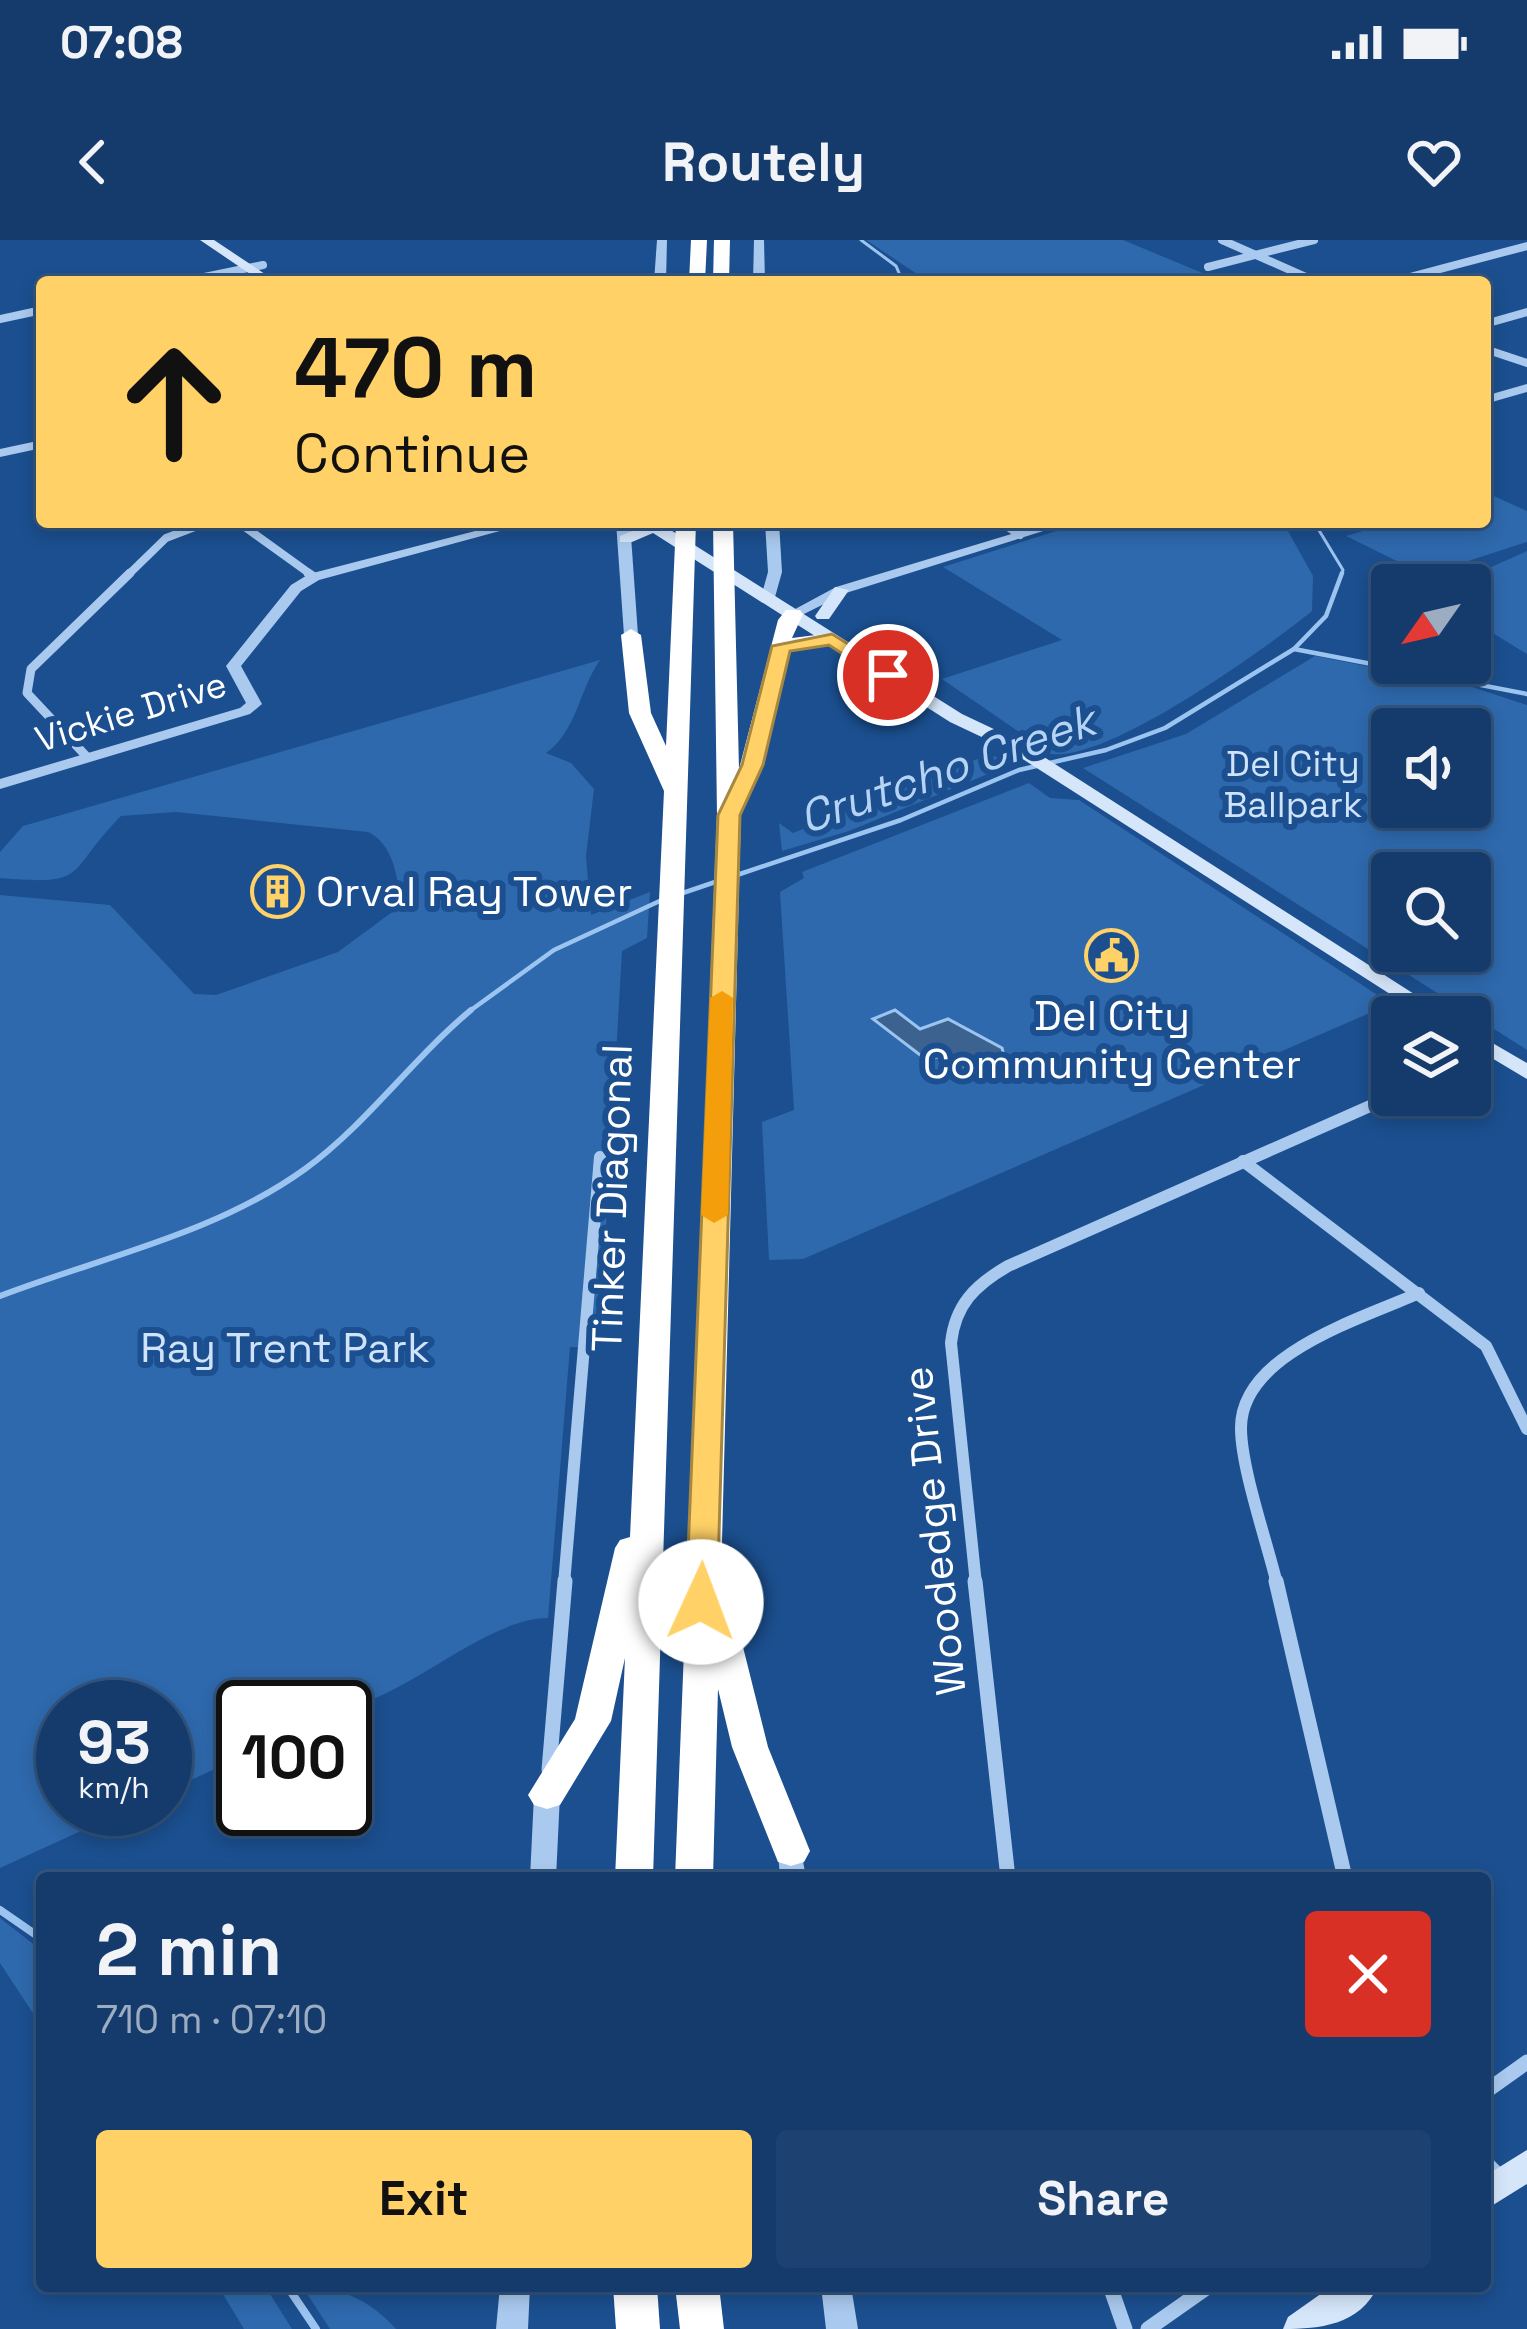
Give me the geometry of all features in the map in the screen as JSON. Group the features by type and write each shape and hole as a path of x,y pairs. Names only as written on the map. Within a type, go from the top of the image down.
{"highway":[{"path":"697,276 699,240"},
{"path":"721,276 722,240"},
{"name":"Tinker Diagonal","path":"634,1872 686,528"},
{"path":"694,1872 729,815 723,528"},
{"path":"729,815 753,765 785,624 799,609"},
{"path":"632,635 640,713 676,794"},
{"path":"781,646 832,639"},
{"path":"547,1796 593,1720 648,1478"},
{"path":"703,1556 750,1747 792,1864"},
{"path":"635,2292 638,2329"},
{"path":"698,2292 702,2329"}],"main road":[{"path":"218,241 278,276"},
{"path":"256,266 265,276"},
{"path":"664,528 799,609 832,639 902,676 1407,996"},
{"path":"823,616 841,590"},
{"path":"799,609 823,616 902,676"},
{"path":"1491,1050 1527,1073"},
{"path":"1301,2329 1352,2292"}],"street":[{"path":"660,276 662,240"},
{"path":"759,240 759,276"},
{"path":"1222,240 1303,276"},
{"path":"1208,267 1314,240"},
{"path":"1414,276 1527,246"},
{"path":"208,276 256,266"},
{"path":"0,319 36,311"},
{"path":"1491,322 1527,312"},
{"path":"1491,351 1527,363"},
{"path":"1491,398 1527,388"},
{"path":"0,453 36,445"},
{"path":"87,758 27,693 24,683 31,669 166,538 192,528"},
{"path":"246,528 314,577"},
{"name":"Vickie Drive","path":"0,784 245,711 254,704 253,694 233,666 280,604 314,577 503,528"},
{"path":"770,590 772,528"},
{"path":"1009,528 1020,536"},
{"path":"799,609 841,590 1046,528"},
{"path":"624,530 632,635"},
{"name":"Woodedge Drive","path":"1007,1872 949,1330 957,1308 978,1282 1371,1105"},
{"name":"Tinker Diagonal","path":"543,1872 600,1157"},
{"path":"1243,1161 1486,1346 1527,1429"},
{"path":"1344,1872 1241,1428 1246,1403 1262,1376 1297,1351 1419,1293"},
{"path":"1491,2088 1527,2062"},
{"path":"512,2329 515,2292"},
{"path":"837,2292 842,2329"},
{"path":"1112,2292 1125,2329"},
{"path":"1148,2329 1200,2292"}],"green space":[{"path":"866,240 1123,240 1210,276 920,276"},
{"path":"1491,495 1527,511 1527,542 1459,564 1403,564 1346,536 1373,528 1491,528"},
{"path":"1066,528 1286,528 1313,576 1312,611 1224,675 1147,722 1077,751 1051,754 942,679 1062,640 943,567"},
{"path":"1527,551 1527,654 1491,632 1491,567"},
{"name":"Del City Ballpark","path":"1315,656 1371,667 1371,684 1457,684 1527,705 1527,1050 1491,1027 1491,996 1442,996 1404,972 1491,972 1491,852 1371,852 1371,951 1083,768 1186,734"},
{"name":"Ray Trent Park","path":"600,660 565,733 546,753 571,763 594,789 586,856 591,915 650,892 647,938 622,951 599,1348 570,1347 548,1618 499,1630 372,1700 372,1680 216,1680 216,1768 192,1780 192,1680 36,1680 36,1836 70,1836 0,1868 0,895 110,905 194,994 216,995 338,952 399,907 389,854 368,832 176,812 121,816 64,877 0,878 0,852 23,826"},
{"path":"985,756 1002,757 1010,765 849,831 782,851 779,823 793,833"},
{"path":"1029,783 1050,798 1079,800 1379,996 1371,996 1371,1012 803,1259 769,1260 762,1122 794,1110 780,892 804,878 802,872"},
{"path":"0,1918 36,1946 36,2018 0,1963"},
{"path":"222,2292 269,2292 292,2329 244,2329"},
{"path":"306,2292 354,2297 396,2329 330,2329"}],"shaded area":[{"path":"895,1010 920,1029 948,1019 1002,1048 1004,1056 970,1071 951,1056 924,1058 873,1019"}],"waterway":[{"name":"Crutcho Creek","path":"861,240 896,266 900,276"},
{"name":"Crutcho Creek","path":"1318,528 1342,573"},
{"name":"Crutcho Creek","path":"1294,649 1326,616 1342,573"},
{"name":"Crutcho Creek","path":"734,876 901,820 1019,770 1106,750 1165,728 1294,649"},
{"path":"1294,649 1527,694"},
{"name":"Crutcho Creek","path":"677,895 721,880"},
{"name":"Crutcho Creek","path":"470,1010 554,950 664,899"},
{"name":"Crutcho Creek","path":"0,1296 196,1227 270,1192 327,1152 470,1010"},
{"name":"Crutcho Creek","path":"467,1013 470,1010"},
{"path":"0,1910 36,1935"},
{"path":"291,2292 316,2329"}],"slow traffic":[{"path":"714,1215 722,998"}],"place":[{"name":"Orval Ray Tower","path":"277,891"},
{"name":"Del City Community Center","path":"1112,956"}],"route":[{"path":"701,1602 729,815 753,765 781,646 832,639 888,675"}]}
